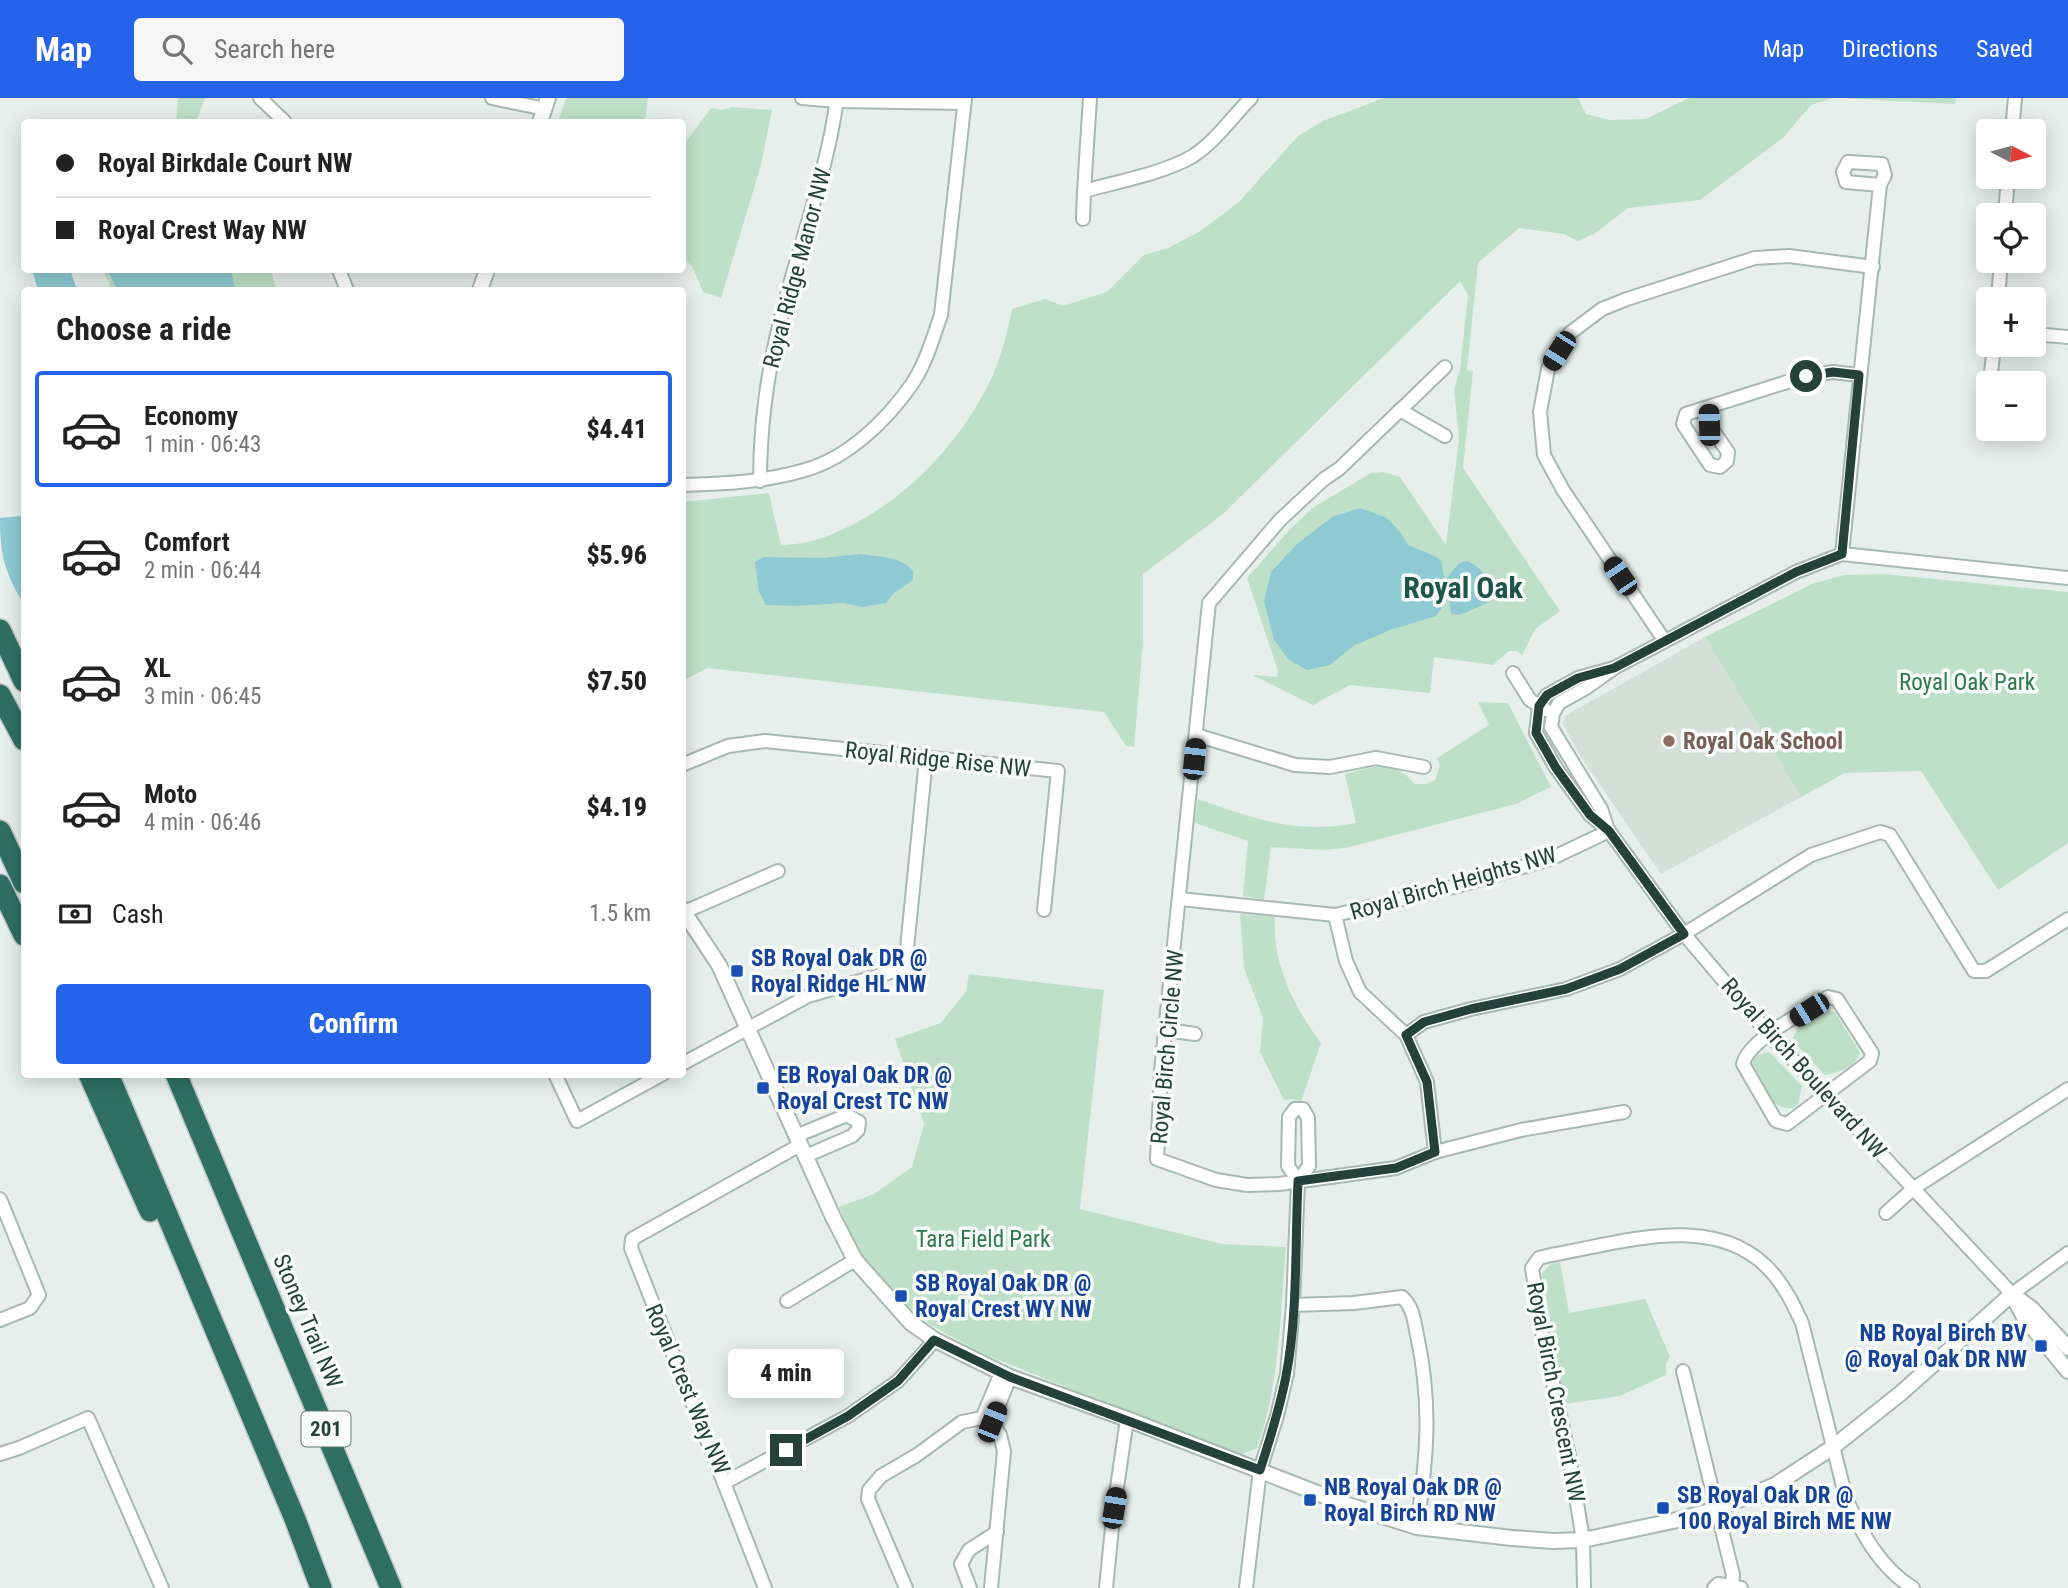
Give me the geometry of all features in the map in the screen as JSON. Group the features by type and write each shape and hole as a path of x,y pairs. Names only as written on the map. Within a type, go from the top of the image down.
{"highway":[{"path":"0,630 21,675"},
{"path":"0,695 21,734"},
{"path":"0,831 21,876"},
{"path":"0,885 21,929"},
{"path":"91,1078 168,1251 192,1276"},
{"path":"110,1078 295,1519 321,1588"},
{"name":"Stoney Trail NW","path":"178,1078 391,1588"},
{"path":"190,1078 251,1241 258,1271"}],"street":[{"path":"260,98 282,119"},
{"path":"492,98 544,110"},
{"path":"686,485 760,481 808,470 845,451 877,425 912,383 930,349 941,315 965,101 802,98"},
{"path":"1083,219 1090,98"},
{"path":"1084,191 1150,173 1191,157 1211,142 1251,98"},
{"path":"2013,119 2015,98"},
{"name":"Royal Ridge Manor NW","path":"760,481 760,435 775,343 821,179 837,100"},
{"path":"1842,554 1880,186"},
{"path":"1664,640 1563,490 1544,455 1540,412 1548,369 1570,334 1602,309 1755,258 1789,256 1873,267"},
{"path":"2046,335 2068,337"},
{"name":"Royal Birch Circle NW","path":"1445,367 1280,520 1209,603 1161,1071 1157,1159 1216,1180 1247,1185 1298,1181 1396,1168 1435,1152 1521,1130 1624,1112"},
{"path":"1709,408 1709,425 1728,452 1727,461 1720,467 1710,465 1683,424 1686,414 1806,376 1833,372 1859,375"},
{"path":"1400,410 1445,436"},
{"path":"1513,673 1530,700 1553,713 1559,703 1664,640 1796,572 1842,554 2068,578"},
{"path":"1539,706 1547,695 1578,678 1614,668"},
{"name":"Royal Birch Boulevard NW","path":"1539,706 1536,733 1556,768 1590,815 1609,831 1684,934 1825,1095 2012,1294 2032,1309 2068,1348"},
{"name":"Royal Birch Boulevard NW","path":"1553,713 1551,727 1601,809 1609,831"},
{"path":"1196,736 1295,765 1329,767 1377,758 1424,767"},
{"name":"Royal Ridge Rise NW","path":"686,763 729,746 765,741 1058,771 1044,910"},
{"path":"686,1062 808,996 905,968 926,759"},
{"name":"Royal Birch Heights NW","path":"1335,915 1453,887 1550,859 1609,831"},
{"path":"1406,1035 1424,1022 1566,989 1620,969 1684,934 1811,855 1880,832 1891,835 1974,971 1986,971 2068,919"},
{"path":"686,910 778,871"},
{"path":"1180,899 1335,915 1346,961 1360,992 1406,1035 1427,1082 1435,1152"},
{"path":"686,916 719,965 855,1260 911,1323 934,1340 1006,1375 1348,1505 1417,1527 1512,1538 1583,1540 1717,1509 1775,1485 1833,1447 1901,1394 2012,1294 2068,1252"},
{"path":"1828,997 1837,999 1872,1053 1870,1061 1825,1095 1787,1125 1776,1121 1743,1064 1745,1055 1769,1034 1828,997"},
{"path":"1167,1030 1195,1034"},
{"path":"557,1078 577,1122 656,1078"},
{"path":"1886,1213 1914,1188 2068,1089"},
{"path":"1246,1588 1260,1470 1287,1374 1298,1181 1309,1166 1308,1118 1303,1109 1295,1109 1289,1117 1288,1166 1298,1181"},
{"name":"Royal Crest Way NW","path":"801,1146 632,1239 631,1248 724,1483 848,1416 898,1381 934,1340"},
{"path":"0,1199 39,1295 30,1308 0,1320"},
{"name":"Royal Birch Crescent NW","path":"1584,1588 1583,1540 1570,1460 1543,1338 1532,1268 1539,1258 1665,1235 1694,1235 1728,1243 1754,1256 1774,1274 1789,1296 1802,1323 1846,1498 1858,1525 1877,1554 1913,1588"},
{"path":"787,1301 855,1260"},
{"name":"Royal Birch Boulevard NW","path":"2012,1294 2024,1317 2068,1371"},
{"path":"1293,1305 1354,1303 1402,1297 1410,1304 1422,1359 1428,1406 1426,1464 1417,1527"},
{"path":"1683,1371 1737,1587 1718,1584 1714,1588"},
{"path":"987,1420 1006,1375"},
{"path":"0,1454 88,1418 162,1588"},
{"path":"1106,1588 1127,1419"},
{"path":"987,1420 1000,1435 1004,1451 991,1588"},
{"path":"906,1588 868,1499 869,1490 881,1476 917,1455 962,1422 987,1420"},
{"path":"724,1483 765,1588"},
{"path":"970,1588 961,1564 969,1550 997,1532"}],"shaded area":[{"name":"Royal Oak School","path":"1705,637 1801,797 1661,874 1581,757 1563,724 1565,716"}],"green space":[{"path":"178,98 205,98 197,119 176,119"},
{"path":"566,98 648,98 645,119 559,119"},
{"path":"1384,98 1578,98 1586,114 1610,120 1646,119 1689,98 1833,98 1811,105 1784,137 1700,200 1628,208 1594,234 1578,241 1564,234 1519,228 1478,263 1467,370 1473,371 1463,468 1560,611 1535,629 1522,655 1517,651 1509,651 1493,665 1434,657 1430,693 1350,685 1313,705 1252,675 1277,677 1278,671 1247,578 1292,527 1314,507 1371,473 1384,472 1400,477 1446,545 1459,439 1454,389 1460,370 1468,295 1460,281 1223,514 1143,574 1143,642 1134,747 1126,746 1104,712 707,668 686,679 686,502 769,493 781,546 812,541 840,531 866,517 915,481 937,459 974,411 1003,348 1012,309 1045,299 1063,306 1107,292 1144,255 1168,248 1199,232 1239,202 1298,136 1323,121"},
{"path":"1839,98 1956,98 1955,104"},
{"path":"732,107 772,110 761,165 721,298 703,292 692,266 686,261 686,142 711,108 722,110"},
{"path":"104,273 272,273 275,287 111,287"},
{"name":"Royal Oak Park","path":"1883,574 2068,592 2068,843 1998,890 1921,771 1845,773 1801,797 1705,637 1812,584 1844,575"},
{"path":"1478,702 1508,703 1551,787 1516,804 1345,848 1323,850 1271,847 1264,900 1243,896 1248,841 1195,823 1198,799 1256,818 1294,826 1356,823 1345,774 1383,766 1398,770 1415,784 1426,784 1435,780 1440,766 1437,758 1489,725"},
{"path":"1240,914 1275,917 1281,968 1302,1015 1321,1043 1301,1102 1284,1100 1260,1052 1263,1018 1244,968"},
{"name":"Tara Field Park","path":"969,974 1104,990 1080,1209 1222,1244 1286,1247 1275,1374 1257,1448 1238,1456 981,1353 929,1324 898,1298 856,1246 839,1207 874,1194 912,1167 924,1124 895,1039 941,1023 966,991"},
{"path":"1824,1010 1835,1012 1860,1053 1850,1066 1825,1075 1793,1038 1800,1022"},
{"path":"1769,1052 1802,1086 1798,1104 1793,1108 1785,1108 1773,1100 1752,1064 1754,1056"},
{"path":"1560,1262 1569,1313 1645,1299 1670,1357 1666,1363 1666,1375 1620,1396 1565,1404 1542,1274 1550,1264"}],"water":[{"path":"33,273 71,273 76,287 37,287"},
{"path":"109,273 232,273 234,287 116,287"},
{"path":"1360,508 1387,518 1408,545 1441,561 1445,580 1459,563 1468,561 1474,565 1484,573 1489,584 1487,603 1458,615 1451,613 1447,587 1444,587 1441,609 1436,616 1390,630 1353,646 1330,665 1307,670 1289,660 1274,640 1264,602 1271,572 1296,545 1332,517"},
{"path":"21,516 21,600 5,564 0,518"},
{"path":"860,554 902,562 913,571 913,580 893,594 886,603 862,607 844,603 766,605 759,592 755,562 763,557 823,558"}],"place":[{"name":"Royal Oak School","path":"1669,741"},
{"name":"SB Royal Oak DR @ Royal Ridge HL NW","path":"737,971"},
{"name":"EB Royal Oak DR @ Royal Crest TC NW","path":"763,1088"},
{"name":"SB Royal Oak DR @ Royal Crest WY NW","path":"901,1296"},
{"name":"NB Royal Birch BV @ Royal Oak DR NW","path":"2041,1346"},
{"name":"NB Royal Oak DR @ Royal Birch RD NW","path":"1310,1500"},
{"name":"SB Royal Oak DR @ 100 Royal Birch ME NW","path":"1663,1508"}],"district":[{"name":"Royal Oak","path":"1463,588"}],"route":[{"path":"786,1450 848,1416 898,1381 934,1340 1010,1377 1260,1470 1287,1374 1298,1181 1396,1168 1435,1152 1427,1082 1406,1035 1424,1022 1566,989 1620,969 1684,934 1609,831 1590,815 1556,768 1536,733 1539,706 1547,695 1578,678 1614,668 1796,572 1842,554 1859,375 1833,372 1806,376"}]}
